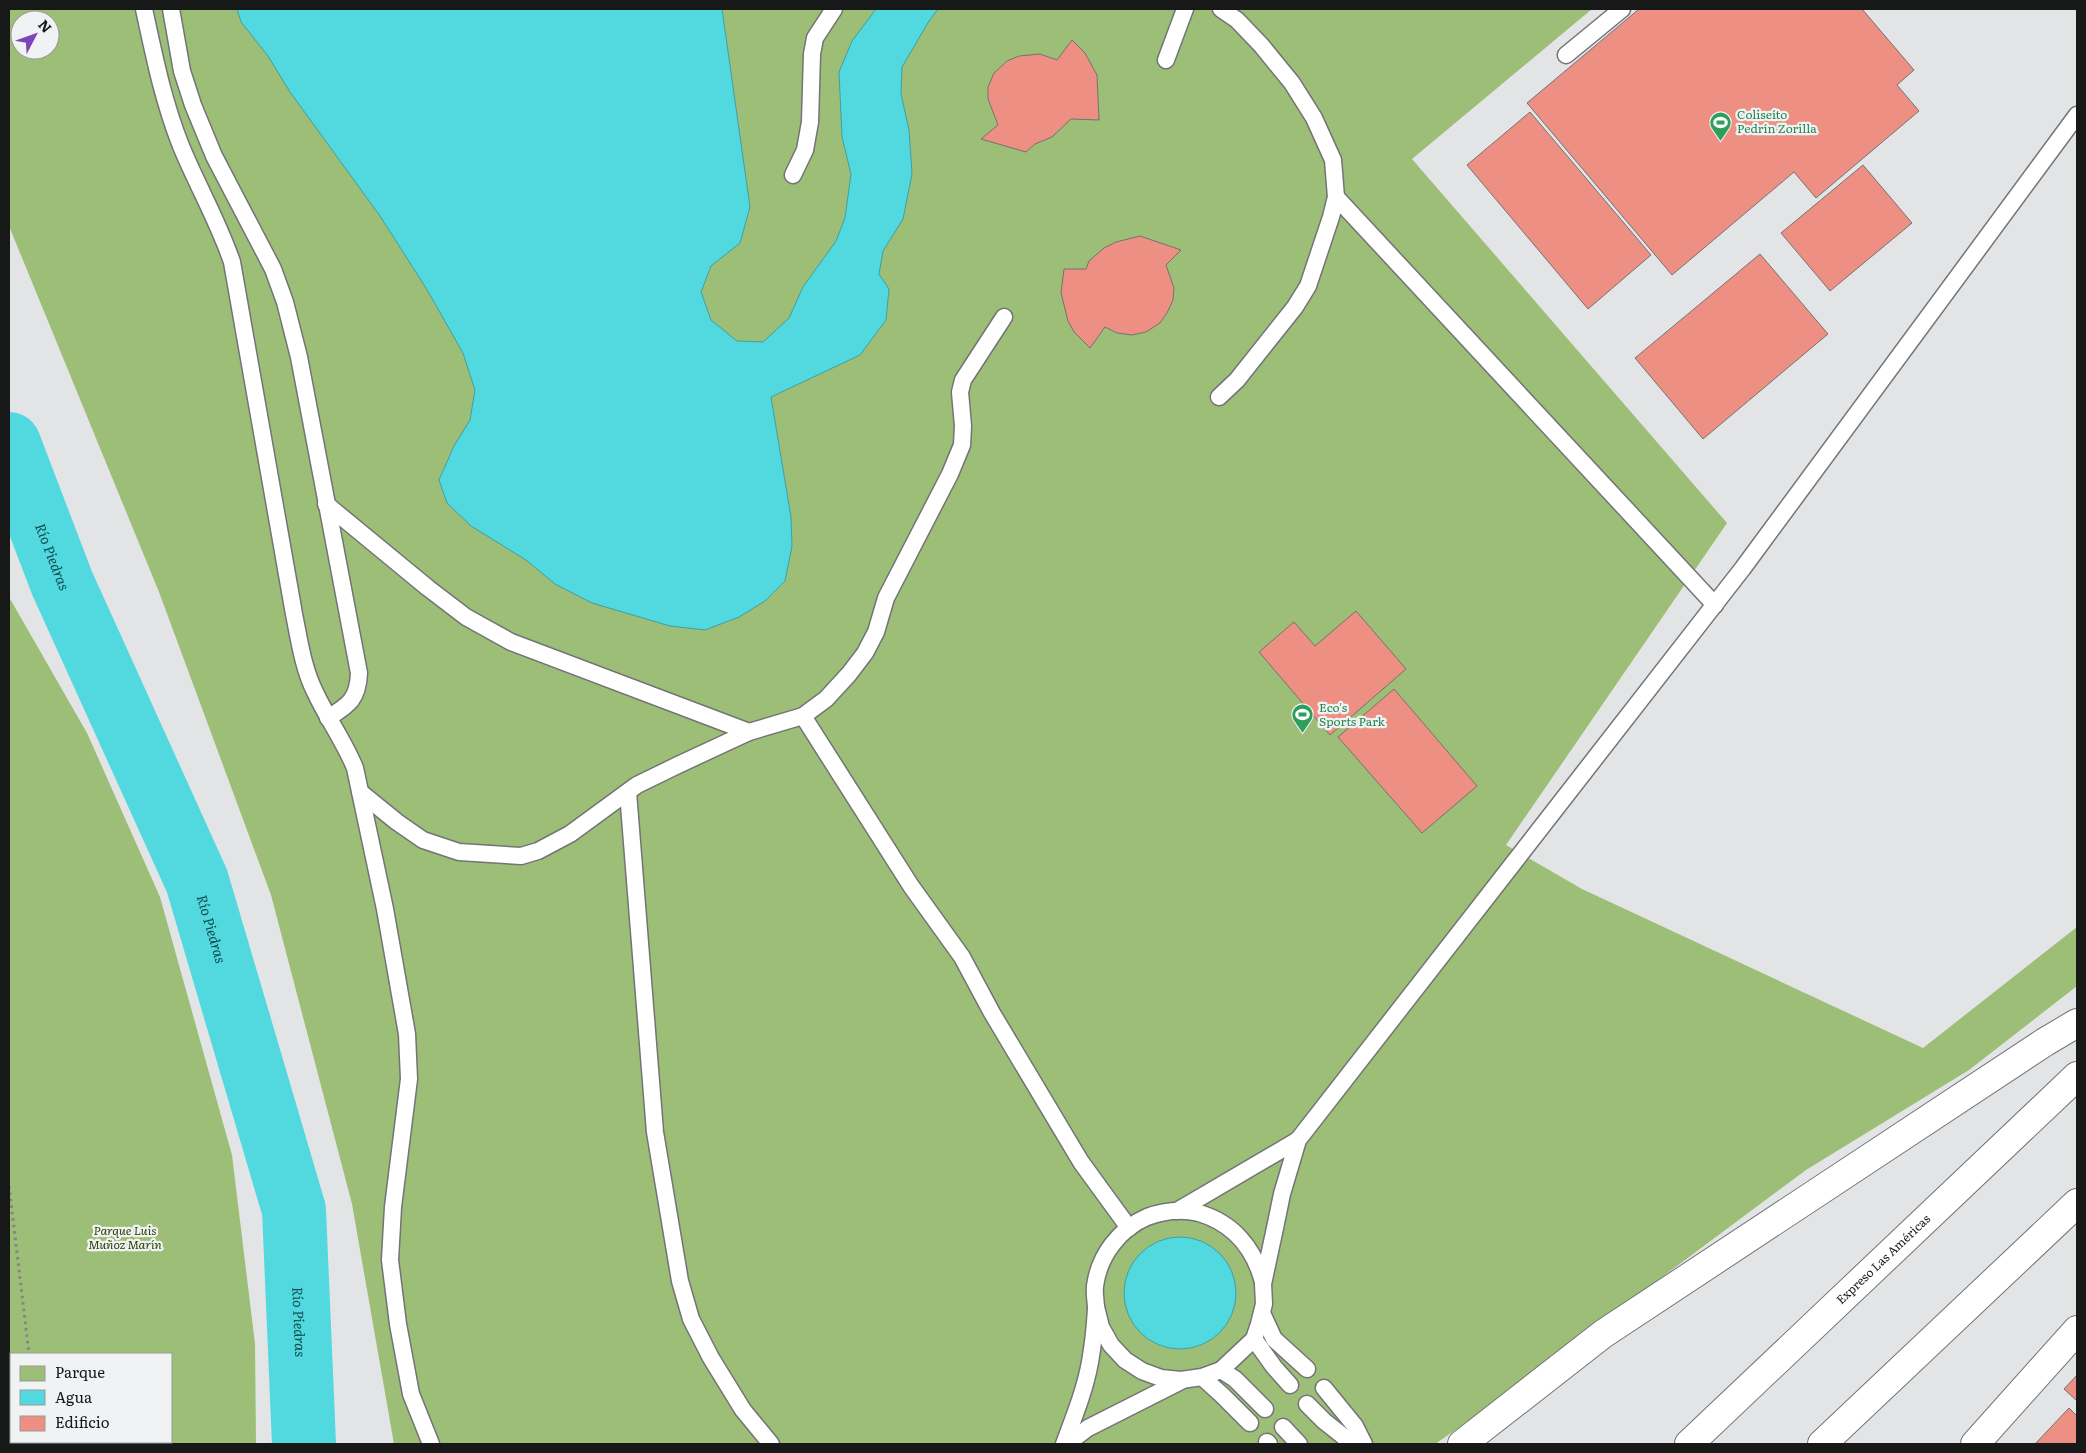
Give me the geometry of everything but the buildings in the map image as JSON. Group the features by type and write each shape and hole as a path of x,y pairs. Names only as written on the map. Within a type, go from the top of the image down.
{"highway":[{"path":"1462,1444 1603,1334 2077,1022"},
{"name":"Expreso Las Américas","path":"1689,1444 2077,1076"},
{"path":"1822,1444 2077,1203"},
{"path":"1975,1444 2077,1330"}],"lane":[{"path":"144,9 168,112 181,146 222,233 232,262 294,614 314,690 328,718 347,748 355,768 385,909 407,1034 409,1079 393,1207 390,1260 398,1324 411,1394 431,1444"},
{"path":"171,9 182,70 193,105 214,156 273,269 299,357 358,673 358,687 353,700 328,718"},
{"path":"793,175 805,150 810,122 812,54 815,38 834,9"},
{"path":"1166,60 1185,9"},
{"path":"1219,397 1237,380 1290,314 1308,286 1336,197 1333,160 1314,118 1292,83 1262,45 1237,20 1221,9"},
{"path":"1566,55 1622,9"},
{"path":"1096,1308 1101,1327 1111,1345 1125,1360 1142,1371 1161,1378 1182,1380 1202,1377 1220,1370 1254,1340 1262,1313 1263,1284 1282,1194 1298,1140 1715,605 2077,115"},
{"path":"1336,197 1715,605"},
{"path":"360,792 423,840 459,852 521,856 538,851 570,834 628,792 678,765 750,732 803,716 826,699 849,674 865,653 876,632 886,598 950,474 962,445 963,426 960,392 963,380 1004,316"},
{"path":"326,504 466,617 511,642 750,732"},
{"path":"803,716 911,886 962,957 992,1013 1081,1162 1129,1228"},
{"path":"628,792 655,1132 680,1281 691,1319 710,1358 743,1410 771,1444"},
{"path":"1177,1211 1298,1140"},
{"path":"1066,1444 1082,1395 1090,1360 1096,1308 1095,1287 1100,1267 1108,1249 1129,1228 1138,1221 1157,1214 1177,1211 1198,1213 1217,1220 1234,1231 1248,1246 1258,1264 1263,1284"},
{"path":"1262,1313 1274,1339 1307,1369"},
{"path":"1254,1340 1274,1368 1290,1385"},
{"path":"1220,1370 1235,1379 1265,1409"},
{"path":"1202,1377 1250,1423"},
{"path":"1066,1444 1088,1428 1182,1380"},
{"path":"1324,1388 1355,1426 1364,1444"},
{"path":"1307,1404 1346,1442"},
{"path":"1283,1427 1299,1444"}],"path":[{"path":"9,1186 28,1353"}],"green space":[{"path":"9,9 1592,9 1412,159 1727,523 1506,845 1582,889 1923,1048 2077,927 2077,986 1969,1070 1806,1170 1435,1444 394,1444 352,1204 271,895 159,592 9,226"},
{"name":"Parque Luis Muñoz Marín","path":"9,597 87,733 160,897 232,1155 255,1344 256,1444 9,1444"}],"water":[{"path":"237,9 722,9 750,207 740,243 711,266 701,292 711,320 737,341 763,342 789,318 803,287 836,241 845,218 851,174 842,137 839,72 852,41 876,9 938,9 902,67 901,94 909,130 912,174 903,219 883,251 879,274 889,289 886,320 860,355 771,397 791,517 792,546 785,581 765,601 739,617 705,630 670,626 592,603 555,584 526,560 471,526 447,503 439,480 454,446 470,420 475,390 463,353 426,288 380,216 290,92 268,56 241,22"},
{"path":"1180,1237 1201,1241 1220,1253 1232,1272 1236,1293 1232,1314 1220,1333 1201,1345 1180,1349 1159,1345 1140,1333 1128,1314 1124,1293 1128,1272 1140,1253 1159,1241"}],"waterway":[{"name":"Río Piedras","path":"9,444 62,583 197,881 294,1210 304,1444"}],"place":[{"name":"Coliseíto Pedrín Zorilla","path":"1721,141"},
{"name":"Eco's Sports Park","path":"1303,734"}]}
